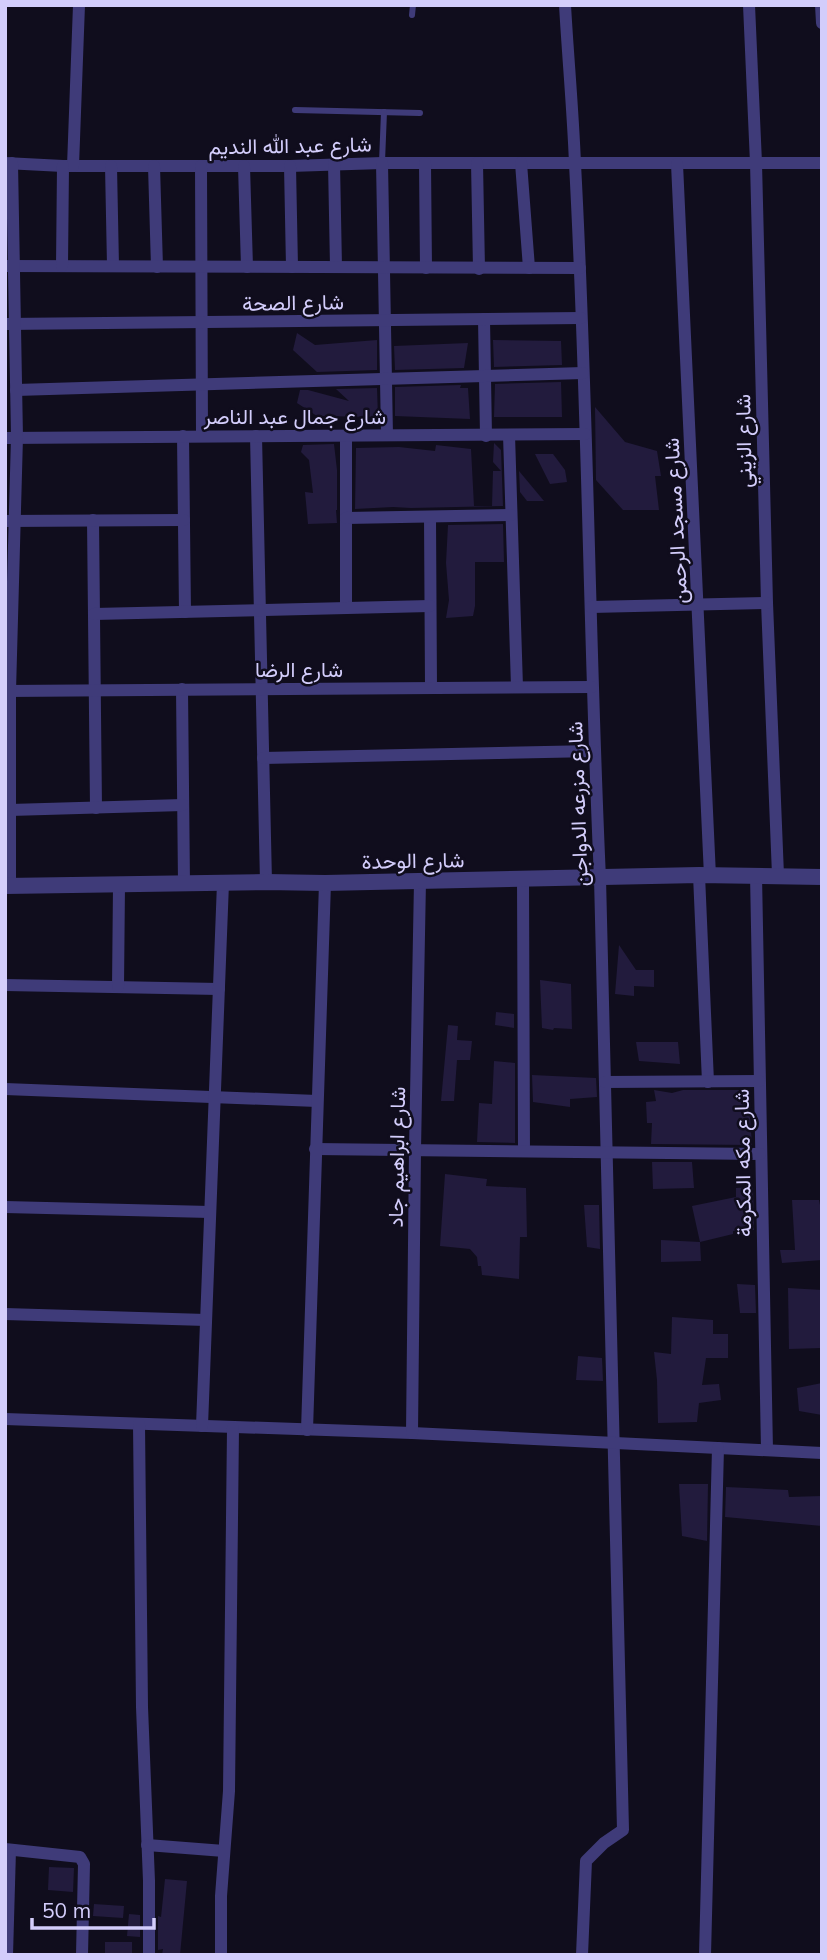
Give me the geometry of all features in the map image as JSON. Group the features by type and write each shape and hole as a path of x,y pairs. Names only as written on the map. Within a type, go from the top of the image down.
{"street":[{"path":"62,266 79,5"},
{"name":"شارع مزرعه الدواجن","path":"565,5 580,268 600,878 623,1830 604,1843 586,1861 582,1955"},
{"name":"شارع الزيني","path":"749,5 766,603 778,875"},
{"path":"821,5 822,23"},
{"path":"8,886 11,438 16,390 10,324 9,163"},
{"name":"شارع عبد الله النديم","path":"9,163 68,166 822,163"},
{"path":"334,163 336,267"},
{"path":"382,163 387,435"},
{"path":"425,163 426,268"},
{"path":"477,163 479,269"},
{"path":"521,163 528,268"},
{"name":"شارع مسجد الرحمن","path":"677,164 698,605 708,1082"},
{"path":"111,166 113,266"},
{"path":"154,166 158,267"},
{"path":"201,166 202,436"},
{"path":"244,166 247,267"},
{"path":"290,166 292,267"},
{"path":"10,266 580,268"},
{"name":"شارع الصحة","path":"10,324 581,318"},
{"path":"484,319 486,436"},
{"path":"16,390 583,373"},
{"name":"شارع جمال عبد الناصر","path":"11,438 584,434"},
{"path":"346,435 346,608"},
{"path":"509,435 517,687"},
{"path":"183,436 186,612"},
{"path":"256,436 266,882"},
{"path":"346,518 511,515"},
{"path":"430,517 430,688"},
{"path":"93,520 96,808"},
{"path":"10,521 184,520"},
{"path":"591,607 766,603"},
{"path":"94,614 430,606"},
{"name":"شارع الرضا","path":"8,691 592,687"},
{"path":"182,689 184,884"},
{"path":"263,758 594,751"},
{"path":"10,810 183,805"},
{"name":"شارع الوحدة","path":"8,886 705,875 822,877"},
{"name":"شارع مكه المكرمة","path":"756,875 767,1450"},
{"path":"523,879 524,1151"},
{"name":"شارع ابراهيم جاد","path":"412,1433 421,881"},
{"path":"202,1426 223,883"},
{"path":"307,1430 325,883"},
{"path":"118,987 119,885"},
{"path":"5,985 219,989"},
{"path":"605,1082 759,1082"},
{"path":"5,1089 317,1101"},
{"path":"315,1149 760,1154"},
{"path":"5,1207 210,1212"},
{"path":"5,1314 206,1320"},
{"path":"5,1419 412,1433 822,1453"},
{"path":"139,1424 142,1707 148,1845 149,1955"},
{"path":"221,1955 221,1896 229,1791 233,1427"},
{"path":"705,1955 718,1448"},
{"path":"148,1845 224,1851"},
{"path":"7,1955 8,1849 80,1857 84,1864 82,1955"}],"lane":[{"path":"412,15 413,5"},
{"path":"295,110 420,113"},
{"path":"382,163 384,112"}],"building":[{"path":"297,333 315,345 377,340 377,370 317,372 293,350"},
{"path":"493,340 561,341 562,365 494,367"},
{"path":"468,343 464,368 395,370 394,346"},
{"path":"561,382 562,417 494,417 495,384"},
{"path":"461,385 460,388 468,388 470,419 395,416 395,387"},
{"path":"377,388 378,417 317,416 297,403 300,390 349,401 336,389"},
{"path":"595,407 625,442 657,451 661,476 655,476 659,510 623,510 596,480"},
{"path":"494,443 501,450 503,506 355,509 356,448 399,447 435,451 436,445 471,449 474,506 492,506 493,471 501,471 493,462"},
{"path":"334,444 337,523 308,524 305,492 313,493 309,460 301,452 303,445"},
{"path":"535,454 553,454 565,470 567,482 550,484"},
{"path":"519,471 544,501 527,501 520,492"},
{"path":"503,524 504,562 475,562 473,616 446,618 449,600 446,563 448,525"},
{"path":"619,945 636,970 654,970 654,987 634,986 634,996 615,994"},
{"path":"540,980 571,984 572,1029 542,1028"},
{"path":"496,1012 514,1014 514,1028 495,1025"},
{"path":"448,1025 458,1026 457,1040 472,1041 470,1060 457,1060 454,1101 441,1101"},
{"path":"636,1042 678,1042 680,1064 639,1061"},
{"path":"494,1061 515,1063 515,1143 477,1142 479,1103 492,1104"},
{"path":"532,1075 596,1078 597,1097 570,1099 570,1107 533,1102"},
{"path":"654,1090 672,1093 683,1090 748,1090 752,1145 651,1144 652,1123 647,1123 646,1102 656,1101"},
{"path":"652,1162 692,1162 694,1188 653,1189"},
{"path":"445,1174 487,1179 486,1186 526,1188 527,1237 520,1237 519,1279 482,1275 477,1257 470,1249 440,1246"},
{"path":"753,1187 754,1230 733,1231 733,1234 700,1242 692,1206 736,1197 736,1188"},
{"path":"792,1200 819,1200 822,1215 822,1260 782,1263 780,1250 795,1250"},
{"path":"584,1205 599,1205 600,1249 587,1247"},
{"path":"661,1240 700,1242 701,1261 661,1262"},
{"path":"737,1284 755,1285 756,1313 740,1313"},
{"path":"788,1288 822,1290 822,1348 789,1349"},
{"path":"672,1317 713,1320 713,1334 728,1334 728,1358 706,1358 702,1385 719,1384 721,1400 699,1403 697,1422 658,1423 654,1352 671,1354"},
{"path":"578,1356 602,1358 603,1381 576,1380"},
{"path":"822,1383 822,1415 799,1411 797,1388"},
{"path":"679,1484 708,1484 707,1541 682,1536"},
{"path":"726,1487 788,1490 789,1497 822,1496 822,1526 725,1517"},
{"path":"49,1867 74,1868 73,1892 48,1890"},
{"path":"165,1879 187,1881 180,1955 162,1955 163,1949 158,1950 158,1916 161,1917"},
{"path":"94,1904 124,1906 123,1918 93,1916"},
{"path":"129,1914 140,1915 140,1937 127,1936"},
{"path":"105,1942 132,1942 132,1955 105,1955"}]}
